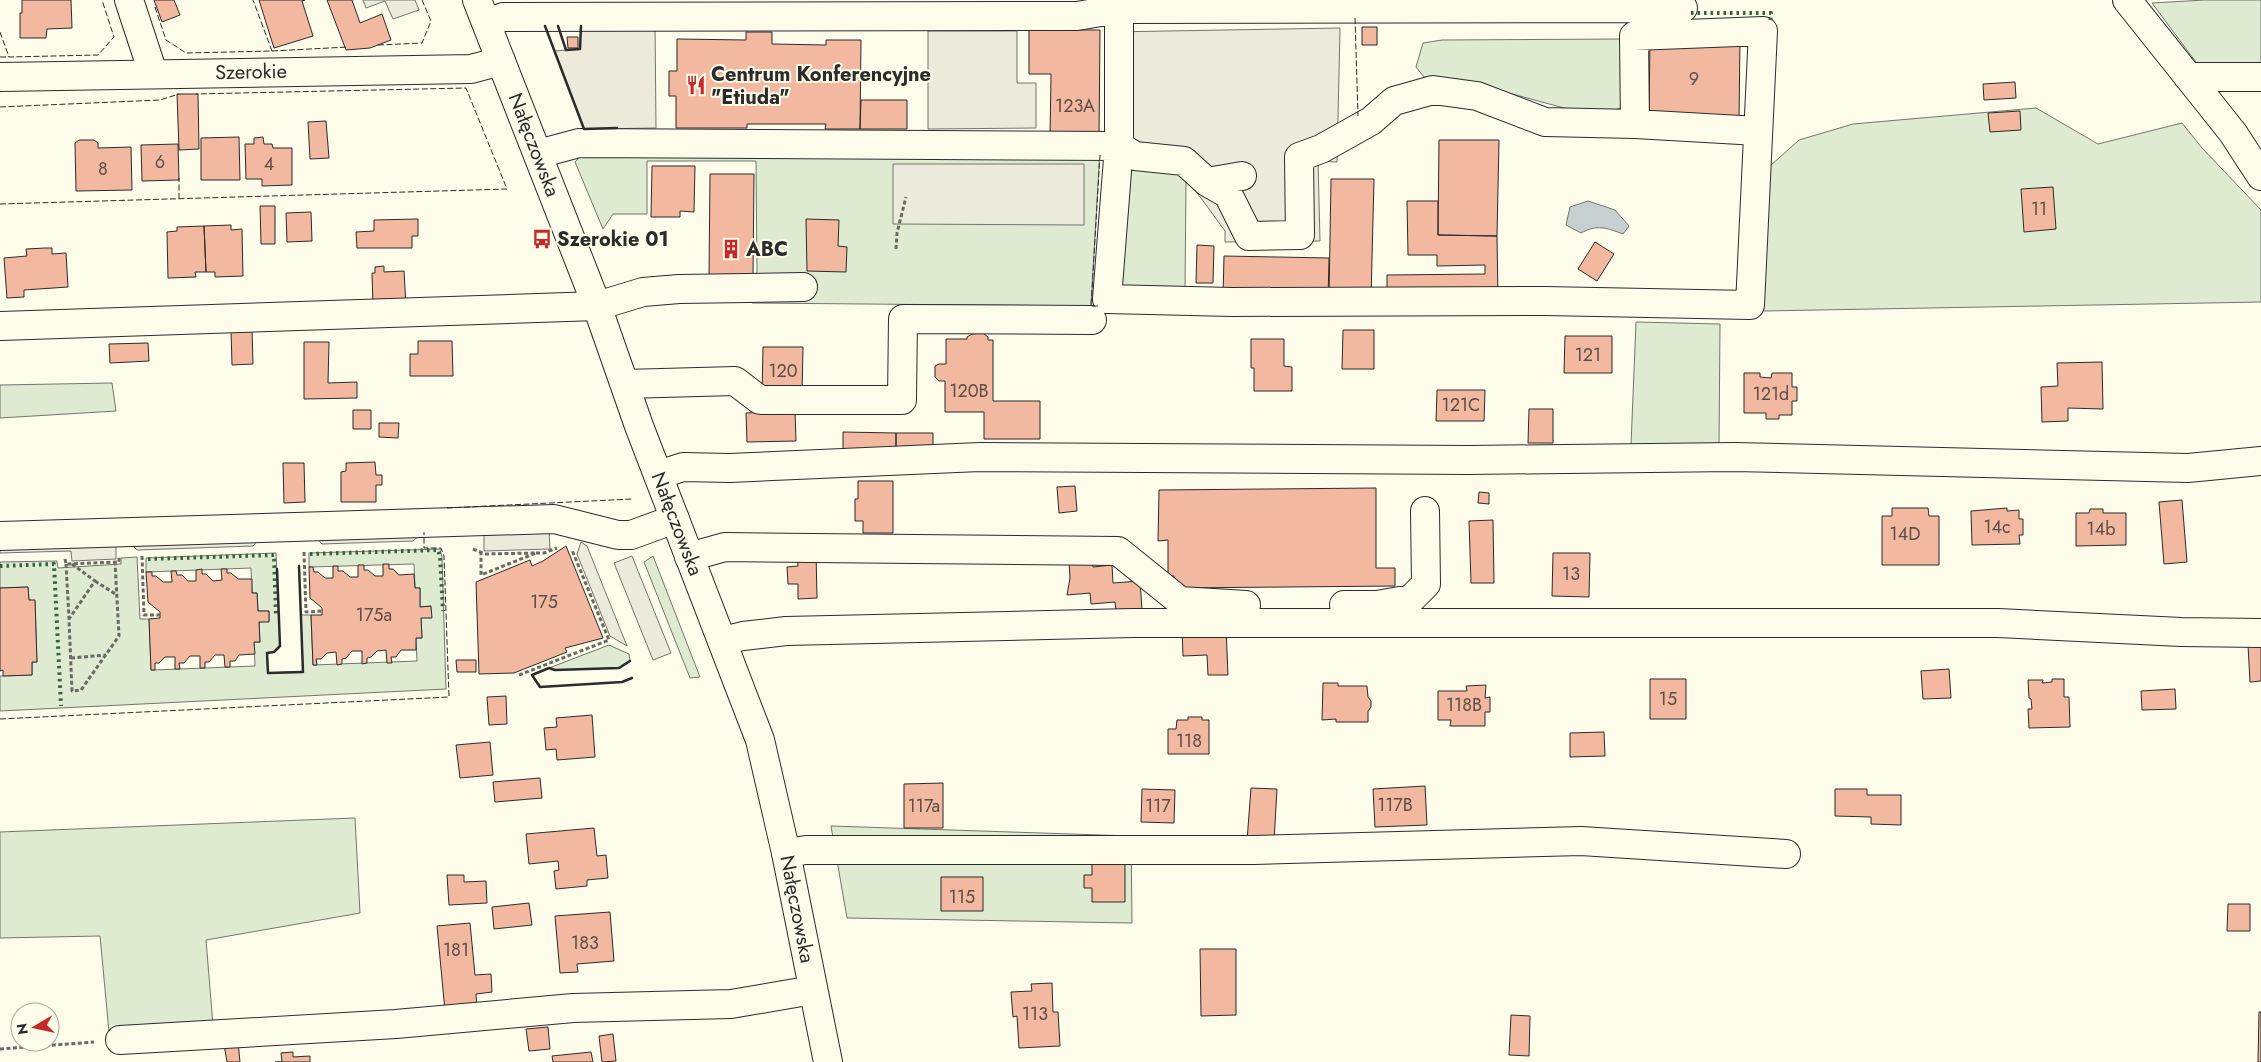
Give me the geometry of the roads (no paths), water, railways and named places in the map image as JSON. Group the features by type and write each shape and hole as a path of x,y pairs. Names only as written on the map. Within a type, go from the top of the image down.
{"main road":[{"path":"129,0 153,73"},
{"path":"2127,0 2233,133 2261,176"},
{"path":"482,12 503,17 1077,16 1119,18 1683,8"},
{"name":"Nałęczowska","path":"482,12 597,306 658,475 760,740 786,853 828,1062"},
{"path":"1119,18 1186,28"},
{"path":"1119,18 1119,146 1107,299 1232,302 1545,301 1750,305 1763,31 1634,36 1635,124"},
{"name":"Szerokie","path":"0,77 471,69 501,62"},
{"path":"2188,77 2261,77"},
{"path":"538,154 579,143 1119,146 1135,156 1184,161 1207,182 1228,194 1249,236 1300,235 1299,157 1321,149 1371,121 1394,101 1433,90 1477,96 1545,122 1635,124 1758,131"},
{"path":"1207,182 1242,176"},
{"path":"0,326 597,306 652,291 804,286"},
{"path":"624,384 735,381 760,400 902,400 903,319 1092,320"},
{"path":"658,475 684,468 730,468 980,457 1491,460 1734,456 2188,468 2261,461"},
{"path":"689,557 725,547 1118,551 1152,581 1180,601 1224,606 1377,604 1410,599 1426,584 1425,511"},
{"path":"0,536 554,519 618,535 631,535 675,519"},
{"path":"722,641 743,636 786,631 1142,623 1998,623 2181,632 2261,633"},
{"path":"786,853 806,850 1254,850 1581,841 1786,854"},
{"path":"120,1040 396,1024 573,1008 731,1004 813,990"}],"place":[{"name":"Centrum Konferencyjne \"Etiuda\"","path":"696,85"},
{"name":"Szerokie 01","path":"542,239"},
{"name":"ABC","path":"731,249"}]}
